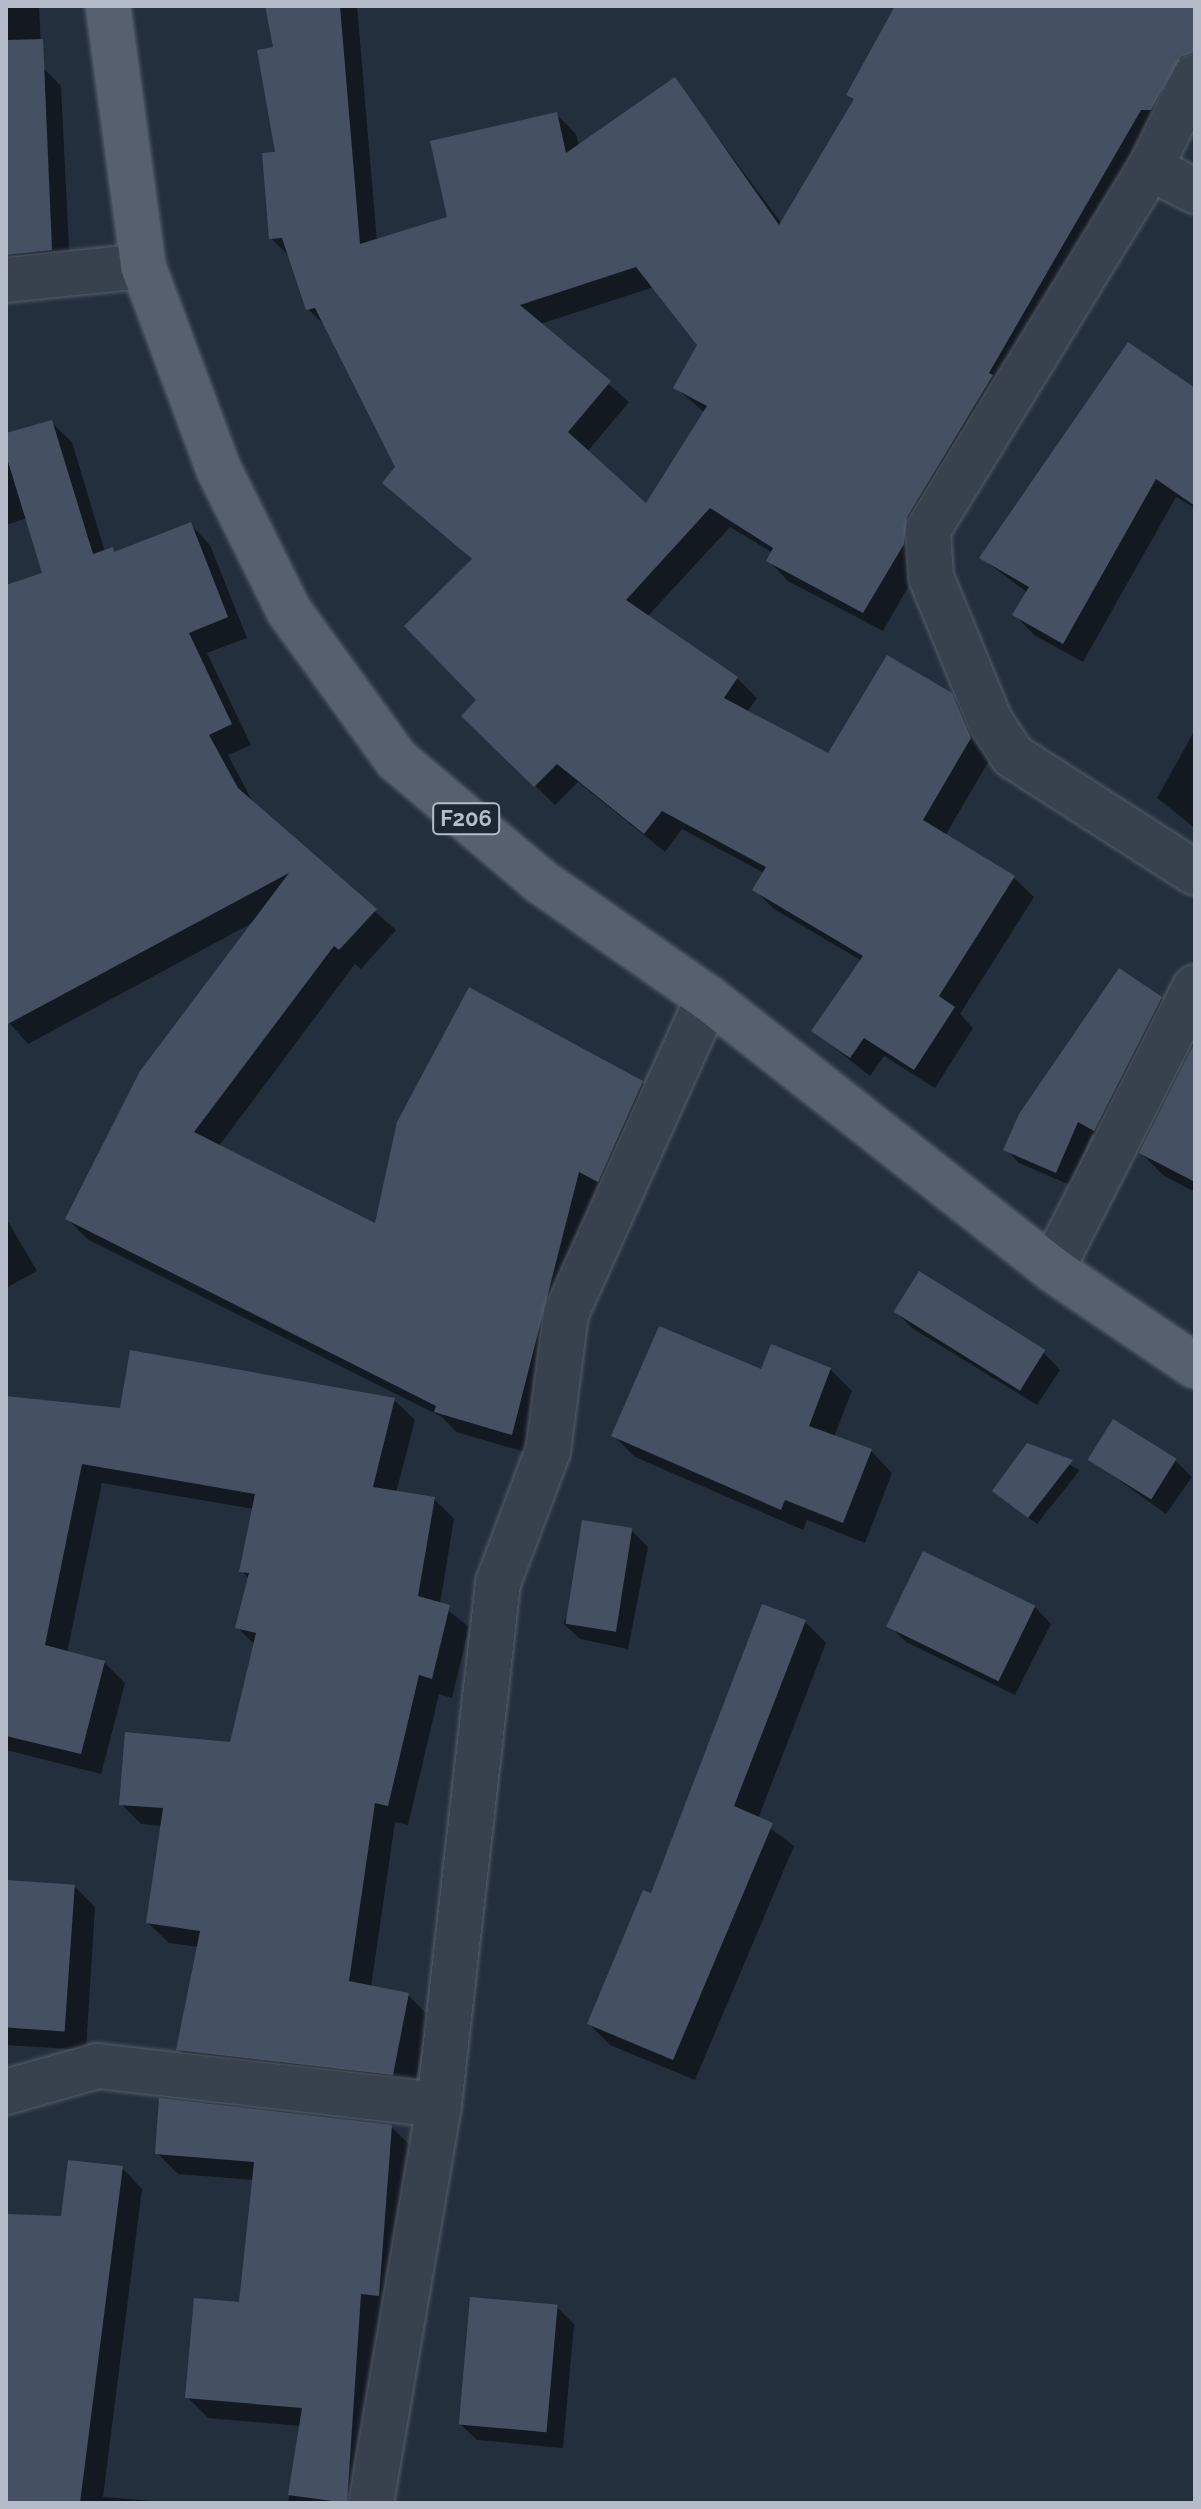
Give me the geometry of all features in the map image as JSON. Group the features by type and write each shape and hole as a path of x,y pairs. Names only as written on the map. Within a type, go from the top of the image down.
{"main road":[{"name":"F206","path":"108,6 143,266 218,468 289,611 397,760 540,881 708,998 1052,1269 1195,1366"}],"street":[{"path":"1195,77 1150,168 928,530 931,577 990,721 1013,756 1195,873"},
{"path":"1150,168 1195,191"},
{"path":"6,280 143,266"},
{"path":"1052,1269 1195,987"},
{"path":"371,2503 439,2105 498,1583 548,1451 566,1314 708,998"},
{"path":"6,2092 97,2066 439,2105"}],"building":[{"path":"265,6 340,6 360,244 447,217 430,141 557,112 566,153 675,77 779,225 854,99 846,95 895,6 1195,6 1195,52 1181,57 1151,110 1141,110 989,373 993,375 907,517 904,544 863,613 766,561 773,548 710,508 626,600 738,677 724,698 828,753 887,655 952,693 971,738 923,820 1015,876 939,996 955,1007 914,1070 864,1038 850,1058 811,1031 863,956 752,890 766,867 662,811 644,834 557,764 534,787 461,716 476,700 404,626 472,559 382,483 395,467 315,308 306,310 282,238 269,239 262,153 275,152 257,50 273,47","holes":["636,267 697,345 673,388 707,406 646,503 568,432 611,381 520,305"]},
{"path":"43,39 52,250 6,255 6,40"},
{"path":"1128,342 1195,388 1195,506 1156,479 1063,644 1012,615 1029,587 979,558"},
{"path":"52,420 93,554 113,547 114,552 191,522 228,617 189,633 232,724 209,735 238,788 377,909 339,950 334,946 194,1132 375,1223 397,1122 469,987 643,1081 598,1182 579,1172 512,1435 434,1412 436,1406 65,1219 140,1071 289,873 6,1025 6,585 42,573 6,455 6,433"},
{"path":"1119,968 1162,997 1094,1131 1078,1122 1056,1173 1003,1150 1019,1114"},
{"path":"1195,1042 1195,1182 1139,1153"},
{"path":"919,1271 1045,1350 1020,1391 894,1312"},
{"path":"659,1326 761,1369 771,1344 831,1368 809,1426 872,1449 843,1523 785,1500 781,1510 611,1436"},
{"path":"130,1350 395,1398 373,1487 435,1497 418,1596 450,1605 432,1679 419,1675 388,1806 375,1803 349,1981 409,1993 393,2075 176,2050 200,1931 146,1923 163,1808 119,1805 125,1732 230,1742 256,1633 235,1628 249,1573 239,1572 255,1494 82,1464 45,1645 105,1661 81,1754 6,1736 6,1396 120,1408"},
{"path":"1113,1419 1177,1459 1151,1499 1088,1460"},
{"path":"1027,1443 1073,1460 1028,1518 992,1491"},
{"path":"582,1520 632,1528 616,1632 566,1624"},
{"path":"923,1551 1035,1606 999,1681 886,1626"},
{"path":"762,1604 806,1620 734,1806 773,1823 673,2060 587,2024 643,1890 651,1893"},
{"path":"6,1880 75,1885 65,2031 6,2027"},
{"path":"159,2098 392,2125 379,2296 361,2294 347,2503 288,2495 302,2408 185,2398 194,2298 239,2302 254,2162 155,2154"},
{"path":"68,2160 123,2166 80,2503 6,2503 6,2214 61,2216"},
{"path":"470,2297 558,2305 547,2432 459,2425"}]}
